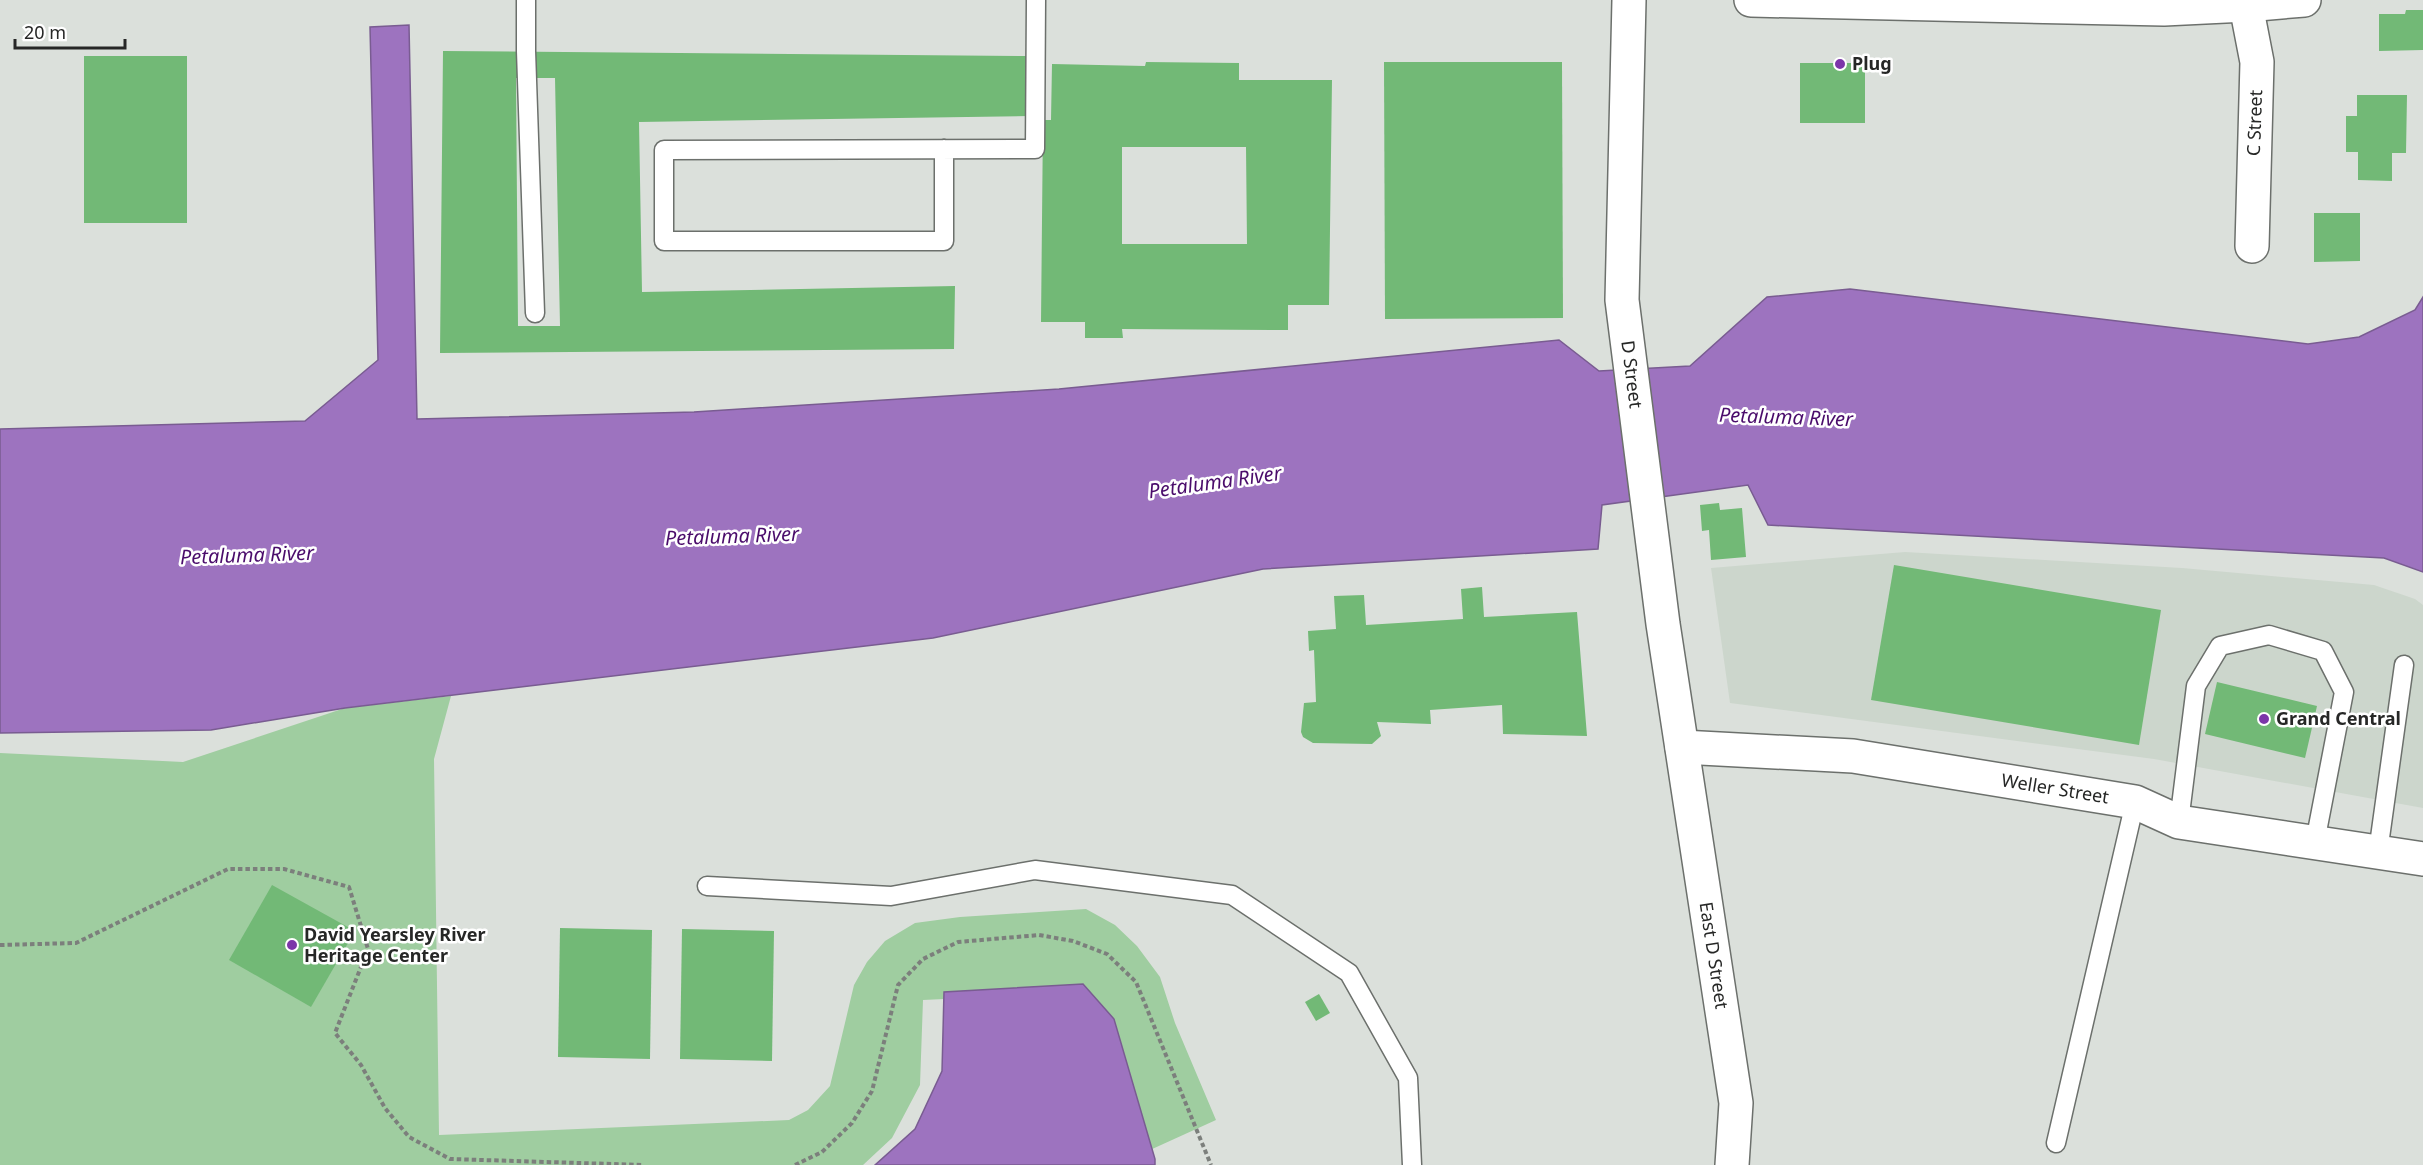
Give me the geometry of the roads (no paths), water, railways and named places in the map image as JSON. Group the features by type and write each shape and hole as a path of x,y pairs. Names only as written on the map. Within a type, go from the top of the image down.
{"street":[{"name":"D Street","path":"1629,0 1623,300 1663,624 1682,747"},
{"path":"1751,0 2164,9 2304,0"},
{"name":"C Street","path":"2245,3 2257,62 2252,246"},
{"name":"Weller Street","path":"1682,747 1853,756 2135,802 2179,822 2423,859"},
{"name":"East D Street","path":"1682,747 1736,1103 1732,1165"}],"lane":[{"path":"526,0 535,313"},
{"path":"944,149 944,241 664,242 664,150 944,149 1035,149 1036,0"},
{"path":"2179,822 2196,686 2220,646 2269,635 2324,651 2344,692 2315,842"},
{"path":"2378,852 2404,665"},
{"path":"2056,1143 2135,802"},
{"path":"707,886 891,896 1035,870 1232,895 1349,973 1408,1078 1412,1165"}],"water":[{"name":"Petaluma River","path":"409,25 417,419 694,412 1059,389 1559,340 1599,371 1690,366 1767,297 1850,289 2308,344 2359,337 2415,310 2423,297 2423,572 2384,558 1768,525 1748,485 1602,505 1598,549 1263,569 933,638 345,708 211,730 0,733 0,429 305,421 378,360 370,27"},
{"path":"1083,984 1114,1019 1155,1165 875,1165 915,1129 942,1071 944,992"}],"place":[{"name":"Plug","path":"1840,64"},
{"name":"Grand Central","path":"2264,719"},
{"name":"David Yearsley River Heritage Center","path":"292,945"}]}
